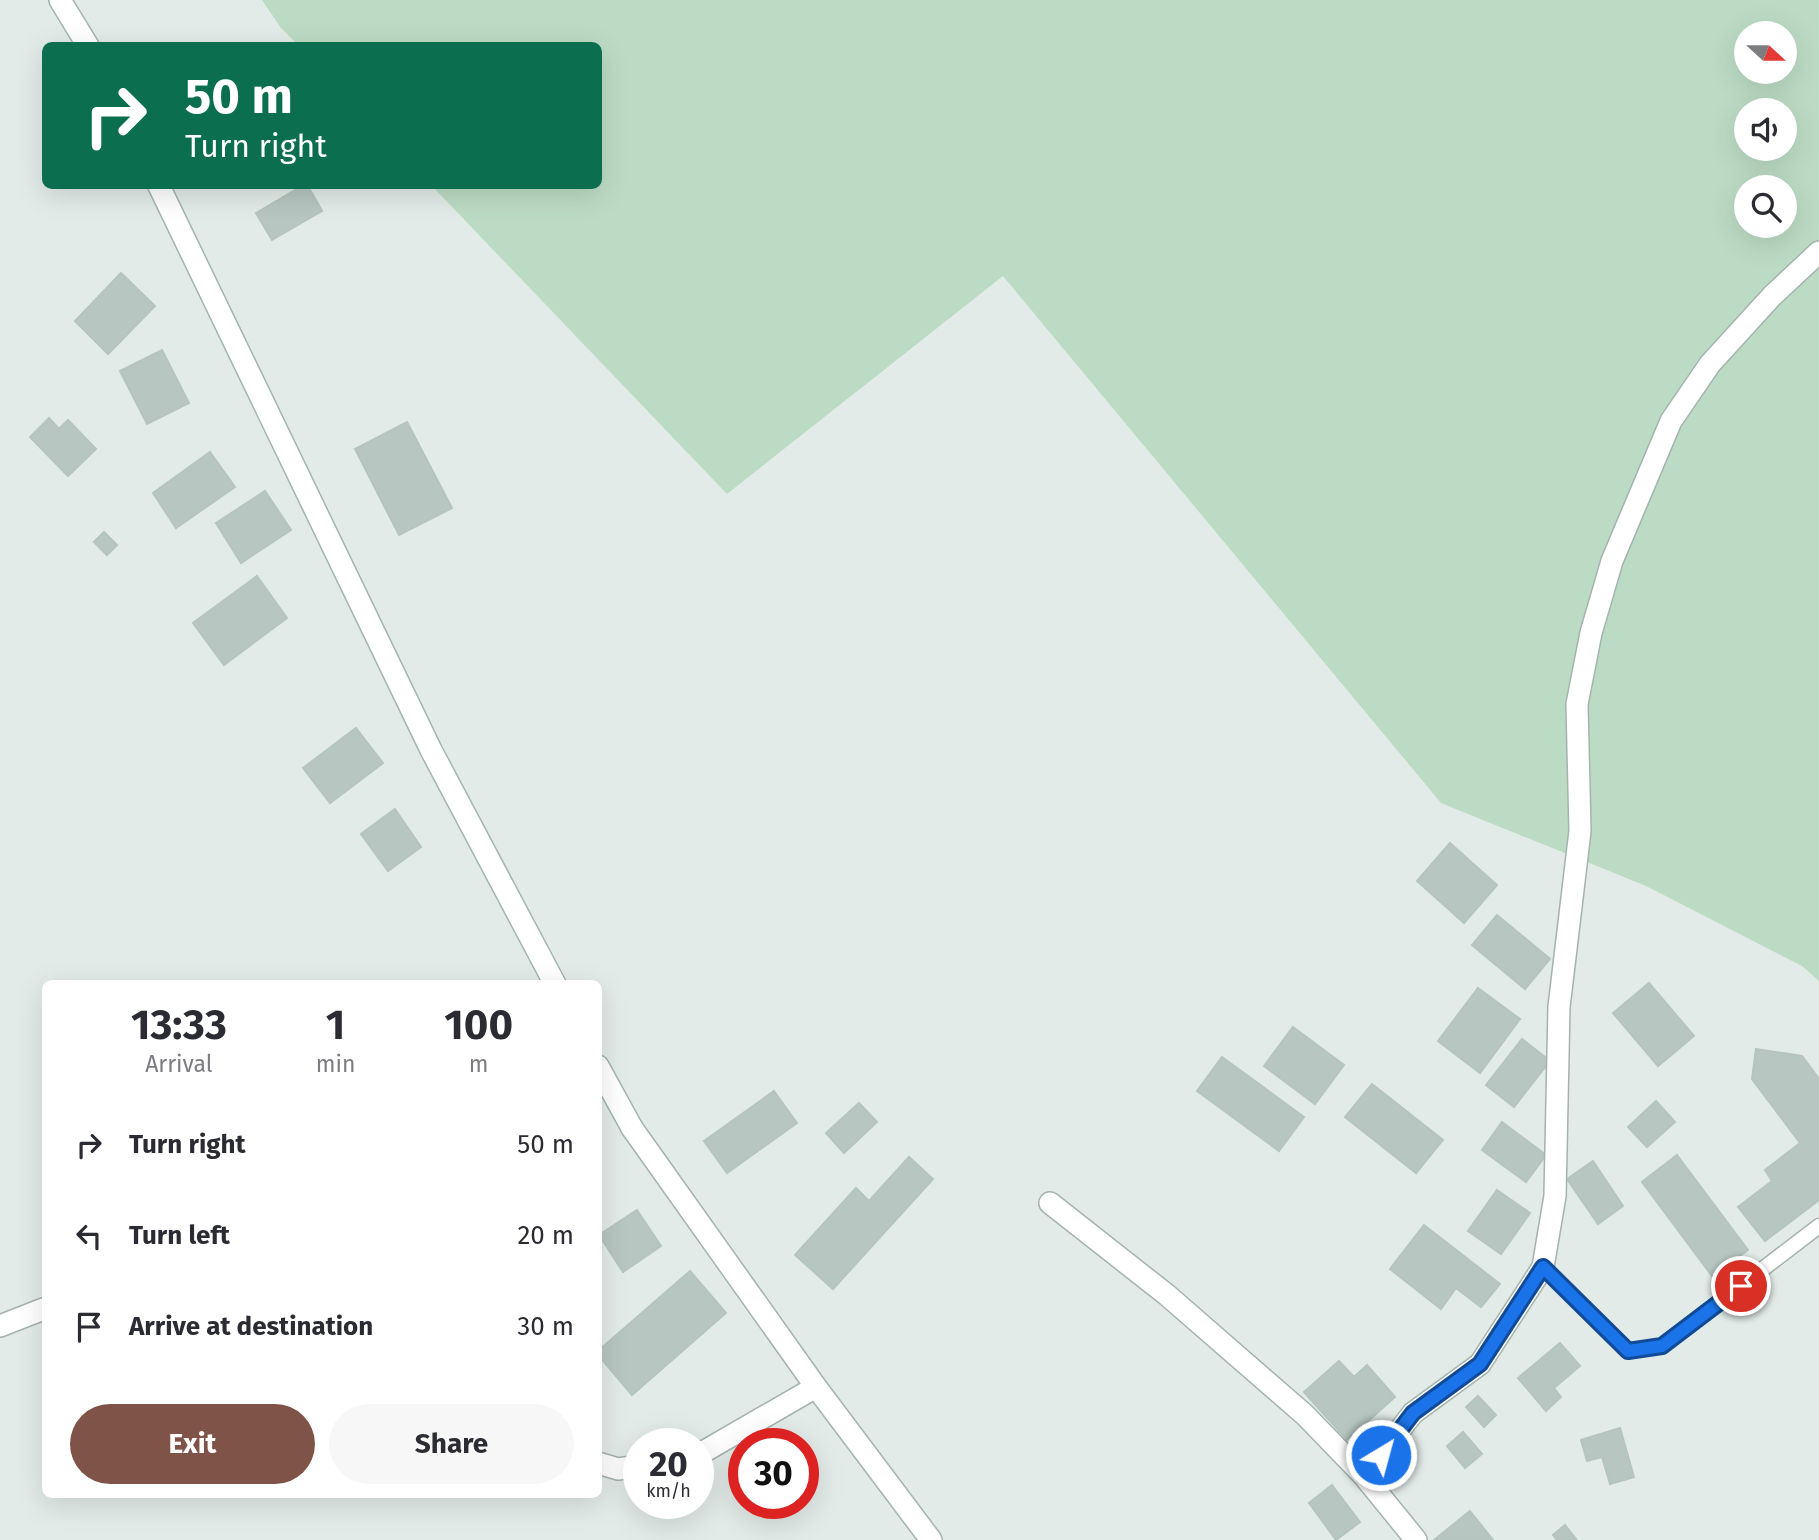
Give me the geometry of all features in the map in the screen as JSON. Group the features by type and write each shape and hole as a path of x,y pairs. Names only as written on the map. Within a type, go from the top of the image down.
{"street":[{"path":"60,0 86,42"},
{"path":"160,189 430,750 553,980"},
{"path":"1364,1476 1413,1413 1480,1364 1543,1267 1555,1196 1559,1007 1580,831 1577,704 1591,634 1612,561 1671,421 1710,364 1772,296 1819,252"},
{"path":"602,1073 632,1128 816,1387 930,1540"},
{"path":"1050,1203 1167,1295 1306,1415 1364,1476 1416,1540"},
{"path":"0,1326 42,1312"},
{"path":"714,1446 816,1387"},
{"path":"602,1464 623,1468"}],"lane":[{"path":"1543,1267 1628,1351 1662,1346 1819,1226"}],"green space":[{"path":"262,0 1819,0 1819,981 1802,966 1646,886 1441,803 1003,276 727,494 435,189 602,189 602,42 295,42 281,28"}],"building":[{"path":"297,189 310,189 322,211 272,240 256,213"},
{"path":"121,273 155,306 108,354 75,321"},
{"path":"162,350 189,403 147,424 120,371"},
{"path":"49,418 59,429 68,420 96,449 68,476 30,437"},
{"path":"407,422 452,508 399,535 355,449"},
{"path":"210,452 235,487 176,528 153,493"},
{"path":"265,491 291,530 241,563 216,523"},
{"path":"104,532 117,545 107,555 94,542"},
{"path":"257,576 287,618 224,665 193,623"},
{"path":"356,728 383,763 330,803 303,768"},
{"path":"395,809 421,847 388,871 361,834"},
{"path":"1450,843 1497,885 1464,923 1417,881"},
{"path":"1497,915 1550,959 1525,989 1472,945"},
{"path":"1649,983 1694,1036 1658,1066 1613,1013"},
{"path":"1478,988 1520,1019 1480,1073 1438,1041"},
{"path":"1293,1027 1344,1065 1315,1104 1264,1066"},
{"path":"1522,1039 1550,1061 1514,1107 1486,1085"},
{"path":"1756,1049 1802,1056 1819,1079 1819,1200 1765,1241 1738,1207 1772,1181 1765,1170 1800,1143 1752,1079"},
{"path":"1222,1057 1304,1117 1279,1151 1197,1091"},
{"path":"1372,1084 1443,1140 1416,1173 1345,1117"},
{"path":"774,1091 797,1123 727,1173 704,1141"},
{"path":"1656,1101 1675,1122 1647,1147 1628,1127"},
{"path":"859,1103 877,1122 844,1153 826,1133"},
{"path":"1502,1122 1546,1155 1526,1182 1482,1150"},
{"path":"1677,1155 1748,1250 1712,1276 1642,1182"},
{"path":"909,1157 933,1179 833,1289 795,1255 856,1188 869,1201"},
{"path":"1593,1161 1623,1206 1598,1224 1567,1179"},
{"path":"1497,1190 1530,1213 1501,1254 1468,1231"},
{"path":"637,1210 661,1246 623,1272 602,1240 602,1233"},
{"path":"1424,1225 1500,1284 1481,1307 1456,1288 1441,1309 1390,1269"},
{"path":"690,1271 726,1313 632,1395 602,1360 602,1348"},
{"path":"1560,1343 1580,1366 1554,1388 1561,1397 1546,1411 1518,1378"},
{"path":"1339,1361 1354,1377 1367,1365 1395,1397 1347,1440 1304,1392"},
{"path":"1478,1396 1496,1415 1484,1427 1466,1407"},
{"path":"1620,1428 1634,1477 1610,1484 1602,1457 1587,1461 1581,1440"},
{"path":"1463,1432 1482,1454 1465,1468 1447,1446"},
{"path":"1332,1485 1360,1522 1336,1540 1309,1503"},
{"path":"1470,1511 1493,1540 1434,1540"},
{"path":"1565,1525 1576,1539 1557,1540 1553,1535"}],"route":[{"path":"1381,1455 1413,1413 1480,1364 1543,1267 1628,1351 1662,1346 1741,1286"}]}
